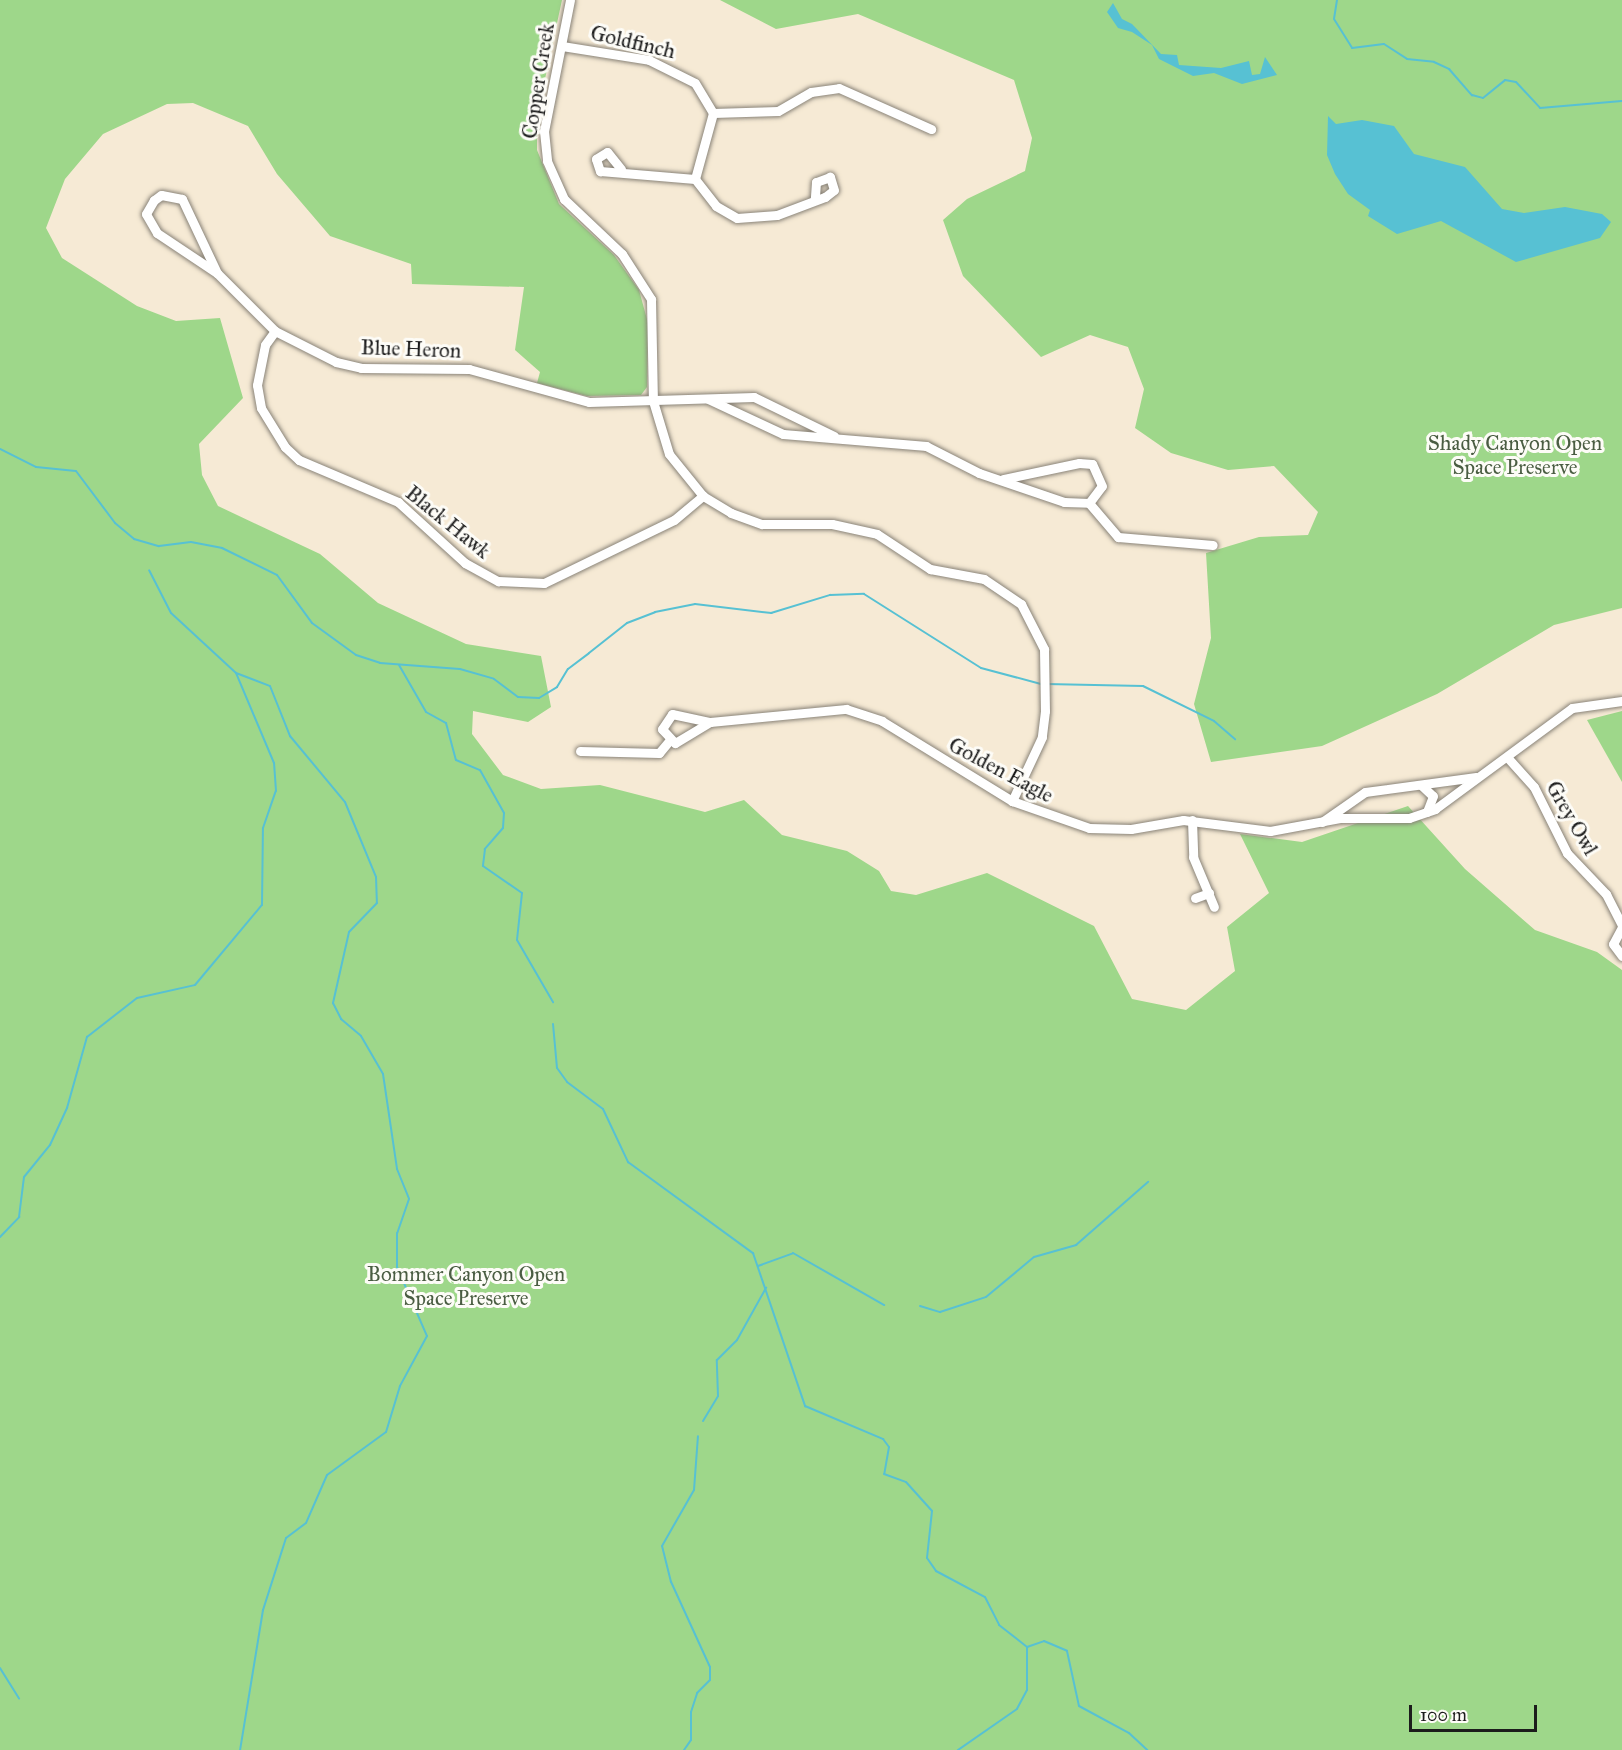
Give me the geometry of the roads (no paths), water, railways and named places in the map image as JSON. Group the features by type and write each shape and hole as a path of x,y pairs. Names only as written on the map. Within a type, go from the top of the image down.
{"street":[{"name":"Copper Creek","path":"570,0 544,131 547,161 564,199 622,254 651,298 653,401 669,454 703,496 762,524 832,524 877,534 930,569 984,579 1021,604 1044,649 1045,711 1042,737 1012,801"},
{"name":"Goldfinch","path":"562,46 672,68 695,83 713,113"},
{"path":"695,180 713,113 778,111 811,92 838,88 931,129"},
{"path":"621,169 695,180 716,206 737,218 777,215 814,198"},
{"name":"Blue Heron","path":"217,273 182,199 161,195 153,200 146,214 152,228 217,273 275,331 312,353 361,368 469,369 568,400 653,401 702,397 765,401 834,436"},
{"name":"Black Hawk","path":"275,331 265,345 257,385 261,408 285,447 299,460 398,502 465,563 498,581 544,583 674,520 703,496"},
{"name":"Blue Heron","path":"702,397 770,430 926,446 958,465 1003,479 1040,495 1089,503"},
{"path":"1003,479 1048,466 1092,464 1102,486 1089,503 1118,537 1213,545"},
{"name":"Golden Eagle","path":"710,723 689,737 670,740 662,729 672,714 710,723 819,709 866,714 1012,801 1107,831 1192,820 1270,831 1427,812 1508,758 1572,708 1622,701"},
{"path":"580,751 659,753 670,740"},
{"name":"Grey Owl","path":"1508,758 1534,787 1568,854 1606,894 1622,927 1613,939 1622,956"},
{"name":"Golden Eagle","path":"1320,824 1365,792 1419,783 1453,784 1483,775"},
{"path":"1419,783 1433,796 1427,812"},
{"path":"1192,820 1193,857 1214,908"},
{"path":"1195,898 1209,893"}],"water":[{"path":"1113,3 1122,19 1132,24 1161,54 1177,55 1179,65 1221,68 1249,61 1252,75 1260,74 1265,57 1277,75 1242,84 1214,73 1193,76 1159,59 1152,45 1132,32 1118,28 1107,12"},
{"path":"1328,116 1336,124 1362,120 1394,126 1414,154 1465,167 1502,209 1524,213 1565,207 1602,214 1611,222 1600,238 1516,262 1441,221 1397,234 1368,216 1370,210 1348,194 1335,174 1327,155"}],"waterway":[{"path":"1337,0 1334,19 1352,48 1384,44 1407,59 1434,62 1449,69 1472,95 1483,98 1505,80 1516,82 1540,108 1622,101"},
{"path":"0,449 36,467 76,471 115,523 134,539 159,546 191,542 222,548 277,575 312,623 356,655 380,663 460,669 494,679 518,697 539,698 557,687 568,669 627,623 655,612 695,604 771,613 830,595 864,594 981,668 1041,684"},
{"path":"0,1237 19,1217 24,1177 50,1145 67,1108 87,1037 137,998 195,985 262,905 263,828 276,791 274,763 236,673 171,613 149,570"},
{"path":"399,665 426,712 446,723 456,760 480,770 504,813 503,828 485,849 483,866 522,893 517,940 553,1002"},
{"path":"236,673 270,686 290,736 345,802 376,877 377,903 349,932 333,1003 341,1019 361,1036 383,1074 397,1169 409,1199 397,1233 397,1267 427,1336 400,1386 386,1432 327,1475 306,1523 286,1538 263,1610 240,1750"},
{"path":"1046,684 1143,686 1214,721 1235,739"},
{"path":"553,1024 557,1068 567,1082 603,1109 628,1162 753,1253 805,1406 883,1439 889,1447 884,1474 906,1482 932,1511 927,1558 936,1571 985,1597 999,1625 1027,1647 1027,1690 1017,1709 958,1750"},
{"path":"920,1306 940,1312 986,1297 1034,1257 1076,1245 1148,1182"},
{"path":"758,1266 793,1253 884,1305"},
{"path":"703,1421 718,1396 717,1360 737,1340 766,1288"},
{"path":"684,1750 691,1740 691,1712 697,1693 710,1680 710,1667 671,1582 662,1546 694,1490 698,1436"},
{"path":"1027,1647 1044,1641 1067,1651 1079,1706 1129,1733 1147,1750"},
{"path":"0,1668 19,1699"}],"park label":[{"name":"Shady Canyon Open Space Preserve","path":"1515,455"},
{"name":"Bommer Canyon Open Space Preserve","path":"466,1286"}]}
